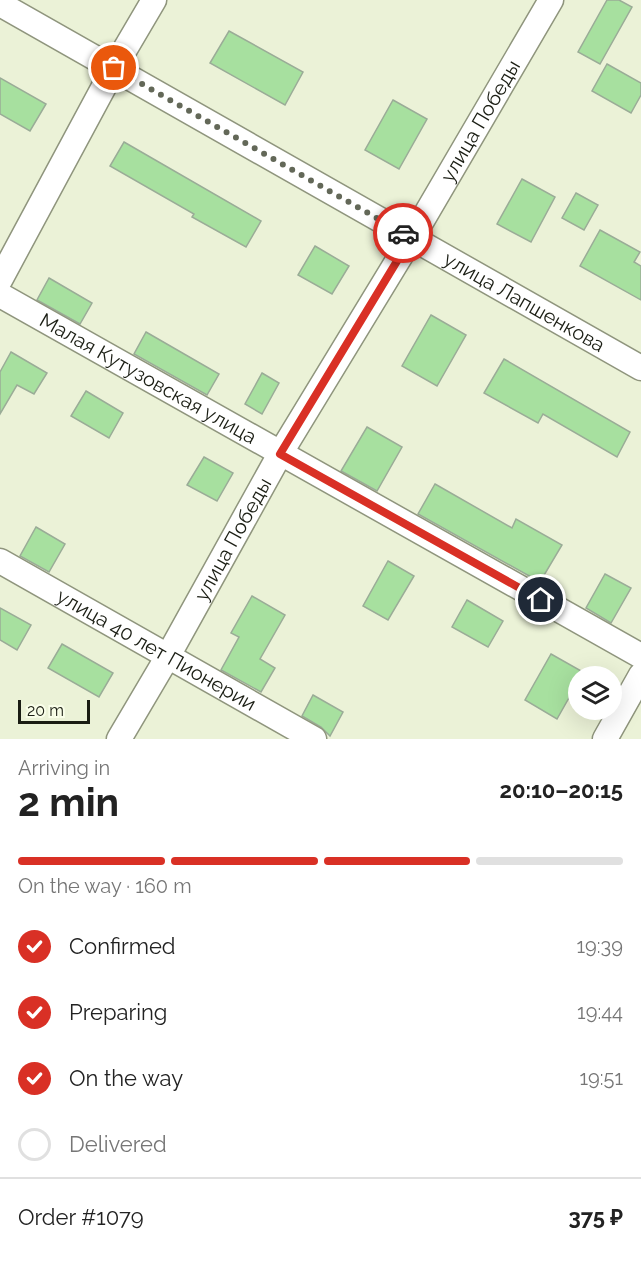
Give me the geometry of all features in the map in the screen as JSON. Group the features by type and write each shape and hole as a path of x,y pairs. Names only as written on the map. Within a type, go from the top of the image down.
{"street":[{"path":"0,280 114,68 154,0"},
{"name":"улица Победы","path":"119,739 168,656 280,454 551,0"},
{"name":"улица Лапшенкова","path":"0,3 641,368"},
{"name":"Малая Кутузовская улица","path":"0,295 641,656"},
{"name":"улица 40 лет Пионерии","path":"0,561 314,739"},
{"path":"605,739 641,675"}],"building":[{"path":"607,0 619,0 632,7 600,64 578,52"},
{"path":"229,31 303,72 285,105 210,63"},
{"path":"607,64 641,83 641,95 631,113 592,91"},
{"path":"0,78 46,104 30,131 0,114"},
{"path":"393,100 427,119 399,169 365,150"},
{"path":"124,142 261,221 246,247 192,217 194,214 110,166"},
{"path":"522,179 555,197 531,242 497,224"},
{"path":"576,193 598,205 584,230 562,218"},
{"path":"600,230 640,252 634,262 641,266 641,300 580,266"},
{"path":"315,246 349,266 332,294 298,275"},
{"path":"49,278 92,303 80,324 37,300"},
{"path":"431,315 466,335 437,386 402,366"},
{"path":"146,332 219,374 207,395 134,354"},
{"path":"11,352 47,373 34,394 17,385 0,414 0,372"},
{"path":"504,359 630,432 617,457 543,414 538,423 484,393"},
{"path":"262,373 279,383 262,414 245,404"},
{"path":"86,391 123,413 109,438 71,416"},
{"path":"367,427 402,447 377,491 341,471"},
{"path":"204,457 233,473 217,501 187,485"},
{"path":"435,484 512,528 516,519 562,545 540,582 418,514"},
{"path":"36,527 65,544 49,572 20,556"},
{"path":"388,561 414,576 388,620 363,606"},
{"path":"605,574 631,588 611,623 586,608"},
{"path":"252,596 285,615 260,659 275,668 261,692 221,670 239,637 231,633"},
{"path":"467,600 503,621 488,647 452,627"},
{"path":"0,608 31,625 17,650 0,640"},
{"path":"62,644 113,673 99,697 48,668"},
{"path":"551,654 572,666 568,666 568,700 557,719 525,700"},
{"path":"313,695 343,712 330,736 321,727 302,716"}],"way so far":[{"path":"114,68 403,233"}],"route":[{"path":"403,233 411,238 280,454 541,600"}]}
